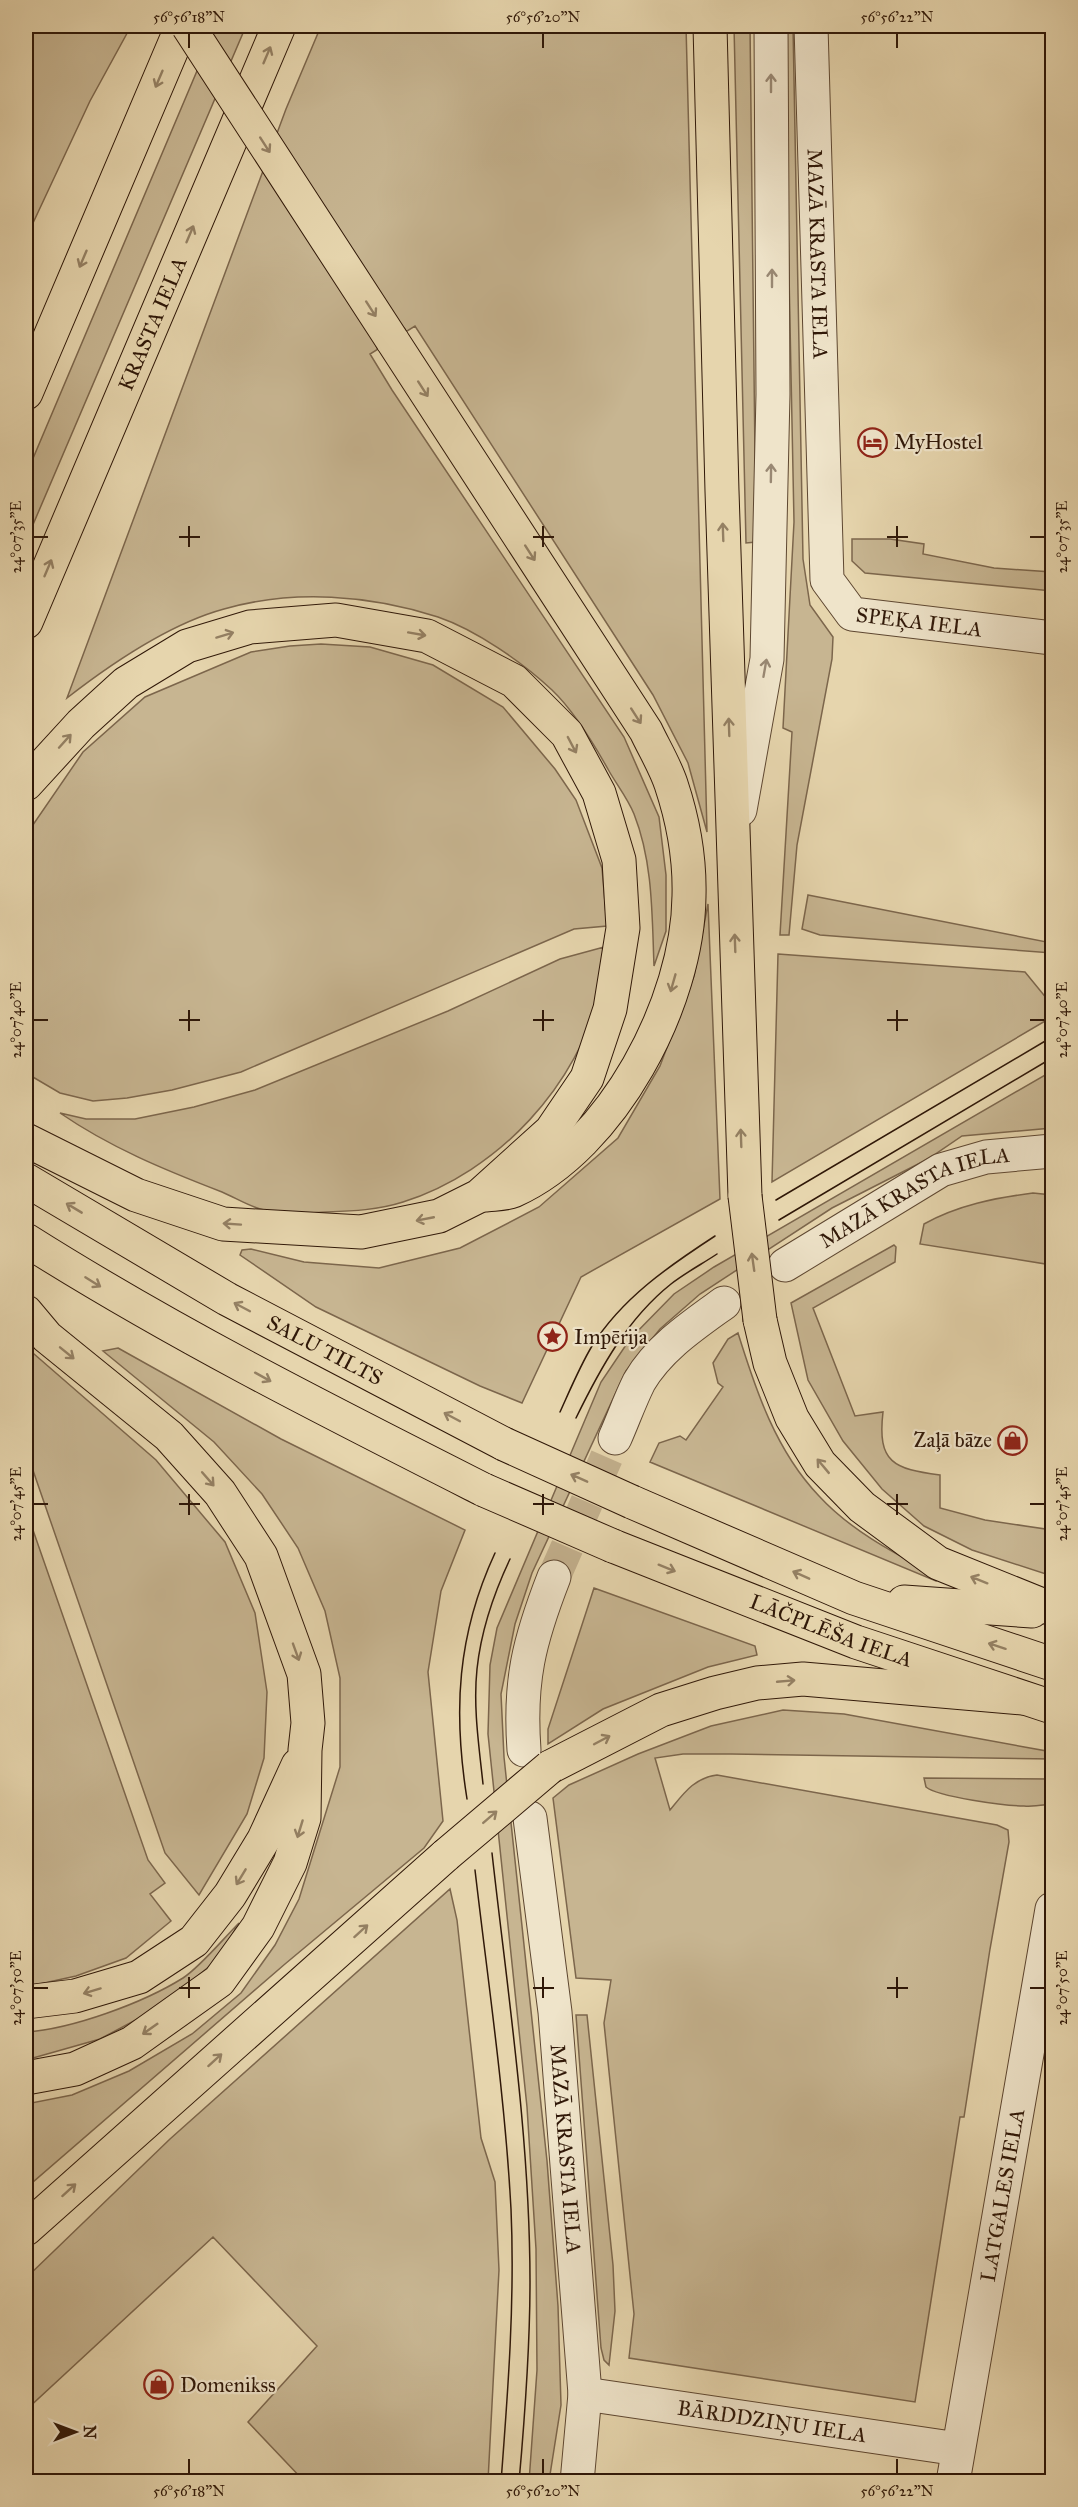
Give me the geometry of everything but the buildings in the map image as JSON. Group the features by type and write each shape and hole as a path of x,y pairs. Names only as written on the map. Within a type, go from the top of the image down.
{"main road":[{"path":"26,393 182,26"},
{"path":"188,26 646,731 671,783 685,839 689,897 681,955 665,1012 638,1070 597,1127 547,1172 511,1192 479,1196"},
{"name":"KRASTA IELA","path":"26,622 279,26"},
{"path":"710,26 732,850 745,1196 760,1320 770,1363 792,1418 820,1464 862,1507 938,1563 1053,1611"},
{"path":"26,784 81,724 126,683 187,646 250,627 336,620 427,636 514,681 567,735 599,793 619,860 623,928 610,1009 586,1078 551,1131 479,1196 439,1216 361,1232 223,1224 136,1195 26,1140"},
{"name":"SALU TILTS","path":"26,1180 227,1299 504,1444 632,1502"},
{"name":"LĀČPLĒŠA IELA","path":"26,1240 100,1287 292,1393 484,1490 613,1546 856,1642 1038,1702"},
{"path":"26,1312 47,1337 169,1436 220,1493 261,1556 304,1674 308,1722 305,1750 304,1818 290,1863 258,1927 219,1981 132,2043 75,2069 26,2078"},
{"name":"LĀČPLĒŠA IELA","path":"632,1502 854,1598 1053,1664"},
{"path":"854,1598 1053,1611"},
{"path":"26,2229 446,1855 537,1759 661,1710 757,1683 802,1679 1038,1702"},
{"path":"26,2002 75,1996 139,1977 194,1941 230,1894 264,1839 305,1750"}],"street":[{"path":"732,850 767,659 773,393 771,26"},
{"name":"MAZĀ KRASTA IELA","path":"811,26 823,483"},
{"name":"SPEĶA IELA","path":"823,483 827,580 852,614 1053,638"},
{"name":"MAZĀ KRASTA IELA","path":"785,1265 941,1170 986,1157 1053,1151"},
{"path":"615,1438 639,1382 660,1353 681,1334 724,1303"},
{"path":"537,1759 521,1710 525,1663 541,1609 554,1577"},
{"name":"MAZĀ KRASTA IELA","path":"531,1818 555,2012 585,2394 577,2481"},
{"name":"LATGALES IELA","path":"953,2481 1053,1909"},
{"name":"BĀRDDZIŅU IELA","path":"585,2394 958,2449"}],"shaded area":[{"path":"26,26 131,26 90,101 26,238"},
{"path":"216,26 246,26 26,541 26,475"},
{"path":"321,26 686,26 707,832 688,763 653,695 415,326 370,354 624,737 659,817 666,875 666,931 654,966 652,908 645,851 634,814 626,797 583,728 552,690 498,648 453,623 386,604 331,597 277,599 250,603 224,609 183,624 122,658 67,698 286,109"},
{"path":"734,26 750,26 756,542 746,543"},
{"path":"784,26 793,26 803,559 810,605 833,637 832,659 797,845 789,935 780,935 792,732 783,728 794,522"},
{"path":"852,539 890,539 924,544 923,554 994,568 1052,572 1052,591 865,573 852,561"},
{"path":"321,644 370,647 433,665 503,707 555,769 576,800 602,868 607,926 574,929 241,1072 172,1090 93,1101 60,1093 26,1073 26,835 83,752 145,697 251,652"},
{"path":"808,895 1052,943 1052,953 820,935 802,929"},
{"path":"708,904 720,1199 581,1277 522,1403 480,1386 316,1307 240,1255 242,1250 251,1249 304,1262 379,1268 460,1248 539,1207 618,1138 660,1066 694,976"},
{"path":"604,947 602,983 590,1024 574,1058 554,1090 502,1147 471,1170 438,1188 394,1205 346,1211 296,1213 264,1210 139,1157 79,1126 60,1113 86,1119 135,1119 194,1107 255,1090 448,1011 560,959"},
{"path":"778,954 1025,972 1052,1005 1052,1017 772,1182"},
{"path":"1052,1071 1052,1128 962,1136 928,1159 832,1208 700,1294 660,1329 626,1371 532,1573 515,1624 501,1694 504,1757 547,2161 558,2306 561,2405 549,2481 529,2482 537,2370 536,2249 527,2107 488,1734 490,1665 497,1628 601,1382 630,1339 674,1294 714,1267"},
{"path":"1033,1193 1052,1195 1052,1265 920,1244 924,1224 937,1217 977,1203"},
{"path":"894,1245 896,1247 895,1262 813,1308 855,1416 883,1412 883,1443 886,1453 900,1466 940,1475 940,1508 985,1520 1052,1530 1052,1576 972,1550 924,1526 882,1489 843,1441 808,1380 791,1303"},
{"path":"738,1333 769,1419 779,1440 804,1478 819,1496 845,1520 875,1541 937,1576 936,1581 650,1462 659,1443 680,1436 686,1440 723,1387 718,1383 713,1363 728,1339"},
{"path":"26,1347 156,1460 225,1542 255,1613 267,1692 264,1758 247,1814 199,1895 165,1853 26,1450"},
{"path":"118,1348 281,1439 465,1530 441,1591 428,1672 443,1821 424,1848 285,1964 26,2188 26,2104 72,2095 129,2071 192,2034 241,1993 275,1945 299,1899 340,1767 340,1678 325,1611 298,1548 262,1494 214,1442 103,1351"},
{"path":"26,1510 148,1860 165,1883 150,1894 171,1921 126,1958 76,1976 26,1987"},
{"path":"594,1588 755,1646 757,1655 708,1667 603,1709 548,1744 548,1729"},
{"path":"783,1710 844,1714 1052,1752 1052,1759 731,1754 683,1754 655,1758 670,1810 696,1783 717,1775 997,1825 1008,1830 1009,1842 964,2117 960,2117 915,2402 629,2358 634,2314 604,2023 611,1980 576,1978 553,1798 569,1785 638,1754 711,1726"},
{"path":"924,1778 1052,1779 1052,1804 1015,1806 958,1797 933,1791 926,1787"},
{"path":"450,1889 457,1920 481,2138 495,2182 499,2270 488,2481 304,2481 248,2422 317,2346 213,2237 26,2410 26,2278 170,2139"},
{"path":"239,1923 218,1959 162,2006 100,2039 26,2060 26,2032 85,2020 148,1997 183,1978 197,1967"},
{"path":"576,2015 587,2015 613,2265 615,2311 609,2365 604,2360 601,2348"}],"tunnel":[{"path":"554,1577 615,1438"}],"tram line":[{"path":"776,1200 1052,1037"},
{"path":"779,1220 1052,1058"},
{"path":"560,1412 592,1346 617,1313 664,1271 715,1236"},
{"path":"576,1418 605,1363 641,1313 671,1284 717,1254"},
{"path":"467,1799 460,1735 461,1674 473,1614 495,1553"},
{"path":"483,1784 476,1712 477,1669 489,1612 510,1559"},
{"path":"492,1853 517,2068 529,2228 529,2332 519,2482"},
{"path":"475,1870 500,2082 511,2209 511,2311 501,2482"}],"place":[{"name":"MyHostel","path":"873,442"},
{"name":"Impērija","path":"553,1337"},
{"name":"Zaļā bāze","path":"1013,1440"},
{"name":"Domenikss","path":"159,2385"}]}
